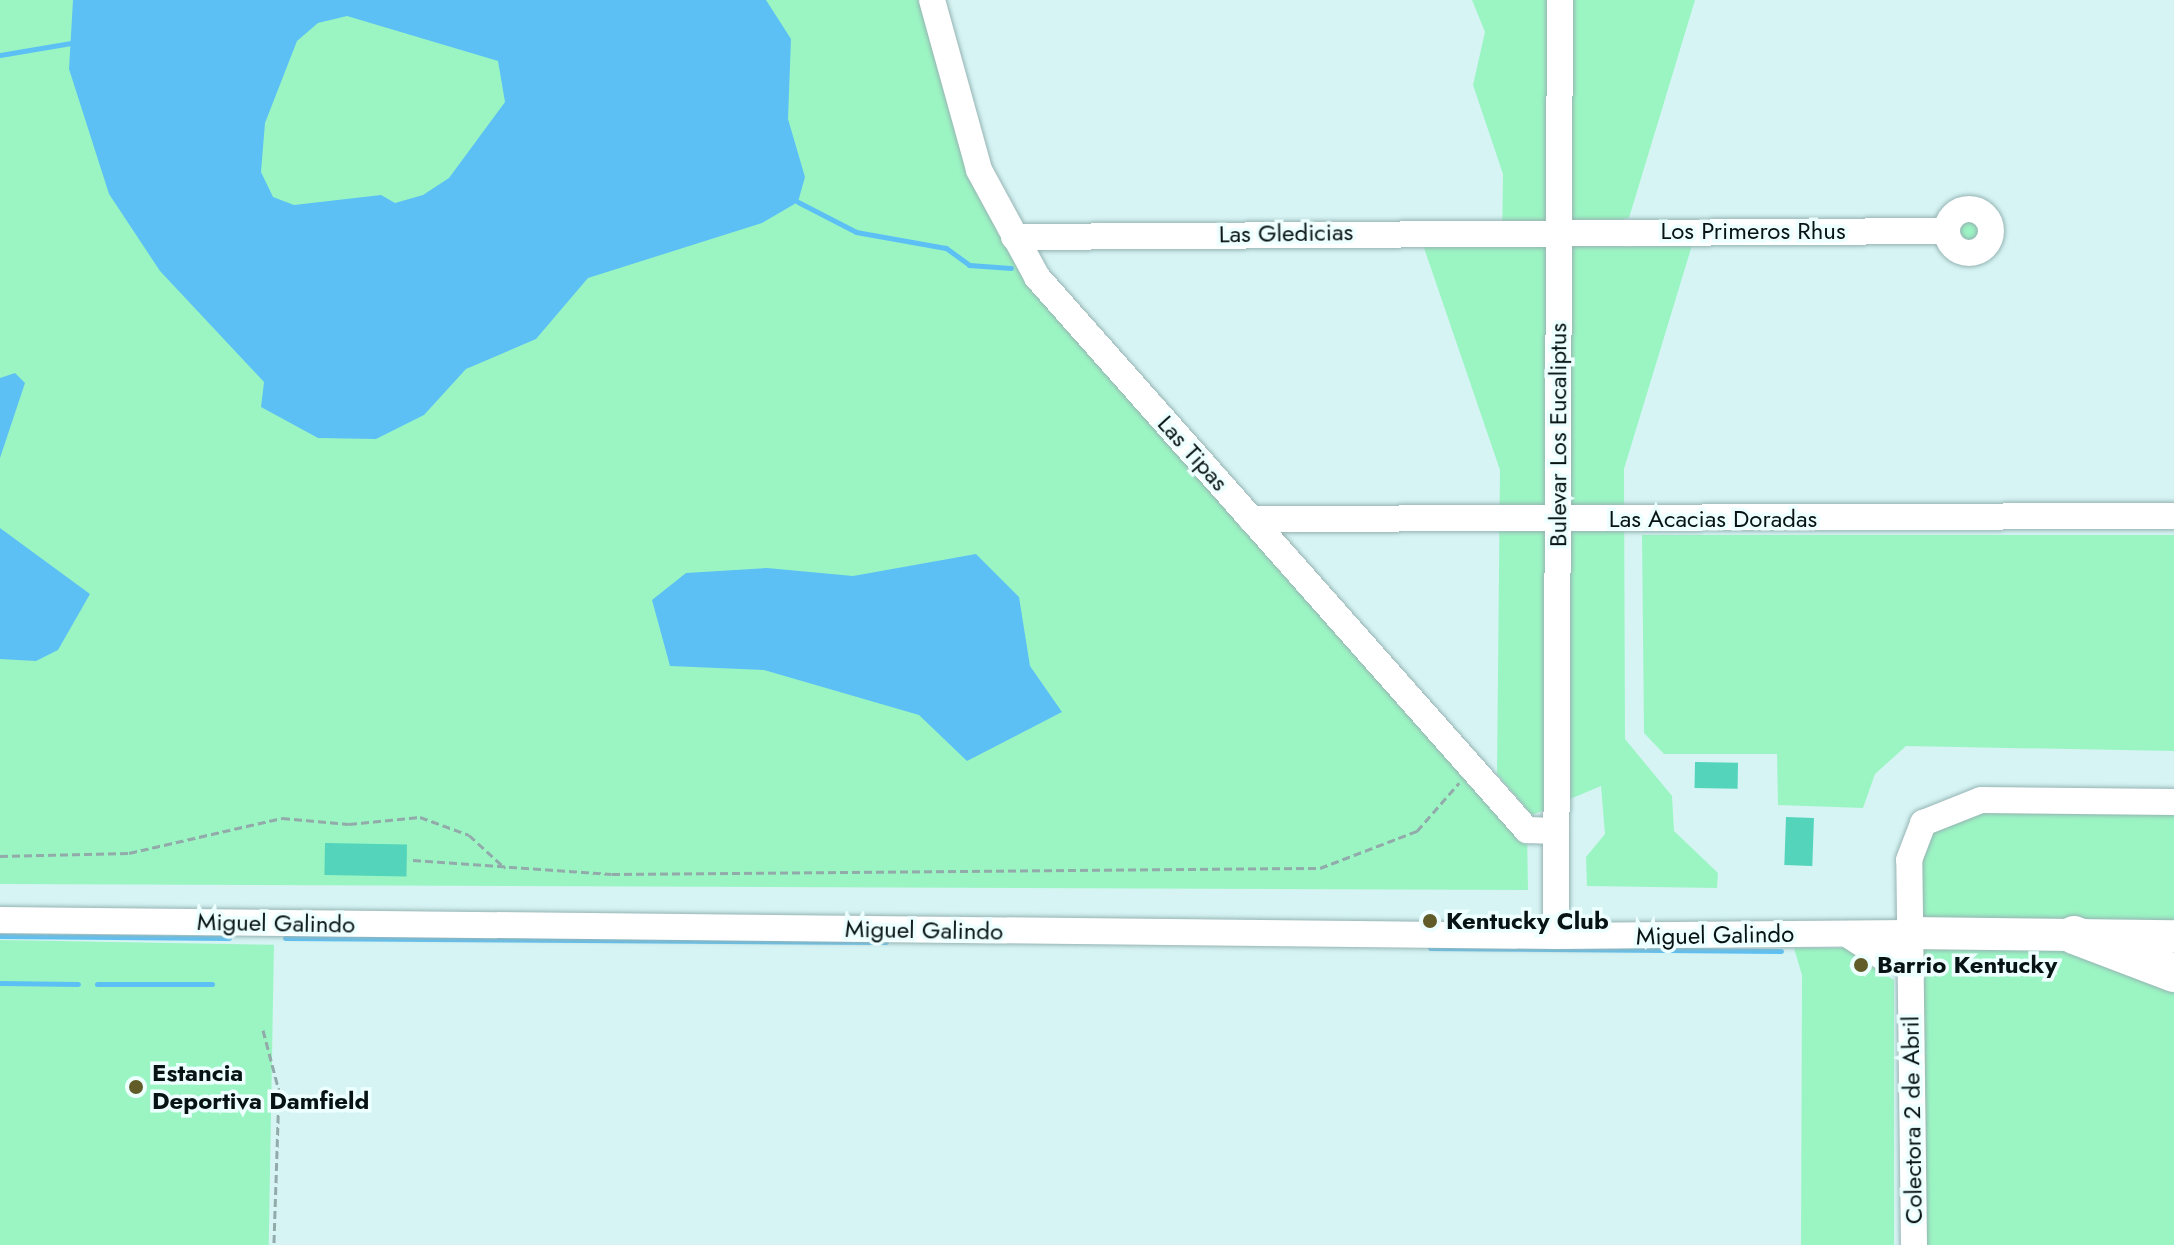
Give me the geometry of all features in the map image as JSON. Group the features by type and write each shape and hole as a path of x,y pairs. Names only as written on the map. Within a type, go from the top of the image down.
{"highway":[{"path":"2074,935 2174,973"}],"main road":[{"path":"1910,933 2174,936"}],"street":[{"name":"Las Tipas","path":"932,0 979,170 1037,277 1527,830 1556,831"},
{"name":"Bulevar Los Eucaliptus","path":"1556,936 1560,0"},
{"name":"Las Gledicias","path":"1014,237 1559,231"},
{"name":"Los Primeros Rhus","path":"1559,231 1947,231"},
{"name":"Las Acacias Doradas","path":"1251,519 1558,521 2174,516"},
{"name":"Colectora 2 de Abril","path":"1914,1245 1910,933 1914,839 1939,811 1981,800 2174,802"},
{"name":"Miguel Galindo","path":"0,920 1556,936 1910,933"}],"path":[{"path":"413,860 505,868 941,875 1320,868 1417,831 1472,768"},
{"path":"0,856 129,853 282,818 349,824 420,817 469,835 505,868"},
{"path":"263,1030 279,1091 274,1245"}],"green space":[{"path":"0,0 932,0 1014,237 1527,830 1528,890 0,884"},
{"path":"1472,0 1695,0 1629,218 1623,219 1623,247 1693,242 1624,469 1625,739 1672,796 1674,831 1718,873 1717,888 1587,886 1586,857 1605,834 1601,786 1532,815 1497,774 1500,470 1422,242 1502,247 1503,174 1473,85 1485,32"},
{"path":"1969,215 1980,220 1985,231 1980,242 1969,247 1958,242 1953,231 1958,220"},
{"path":"1642,535 2174,535 2174,751 1906,746 1875,774 1863,808 1778,805 1777,754 1664,754 1644,733"},
{"path":"2174,802 2174,1245 1914,1245 1923,823 1939,811"},
{"name":"Estancia Deportiva Damfield","path":"0,940 274,945 269,1245 0,1245"},
{"path":"1794,948 1847,948 1856,955 1849,966 1865,977 1872,967 1894,980 1894,1245 1801,1245 1802,975"}],"water":[{"path":"73,0 766,0 791,39 788,119 805,177 798,202 762,223 588,278 536,339 466,369 424,415 376,439 318,438 261,407 264,382 160,271 109,194 69,69","holes":["347,16 498,61 505,102 449,178 423,195 395,203 381,195 294,205 273,197 261,172 265,123 297,41 318,23"]},
{"path":"15,373 25,383 0,458 0,378"},
{"path":"0,528 90,594 58,650 36,661 0,659"},
{"path":"976,554 1019,597 1030,666 1062,712 967,761 919,715 764,670 670,666 652,600 686,573 767,568 853,576"}],"building":[{"path":"1695,762 1738,763 1738,789 1695,788"},
{"path":"1786,817 1814,818 1812,866 1784,865"},
{"path":"325,843 407,844 406,876 324,875"}],"waterway":[{"path":"0,55 71,43"},
{"path":"798,202 856,232 946,248 969,265 1011,268"},
{"path":"0,936 229,938"},
{"path":"285,938 886,942"},
{"path":"1430,948 1781,951"},
{"path":"0,983 78,984"},
{"path":"97,984 212,984"}],"place":[{"name":"Kentucky Club","path":"1430,921"},
{"name":"Barrio Kentucky","path":"1861,965"},
{"name":"Estancia Deportiva Damfield","path":"136,1087"}]}
